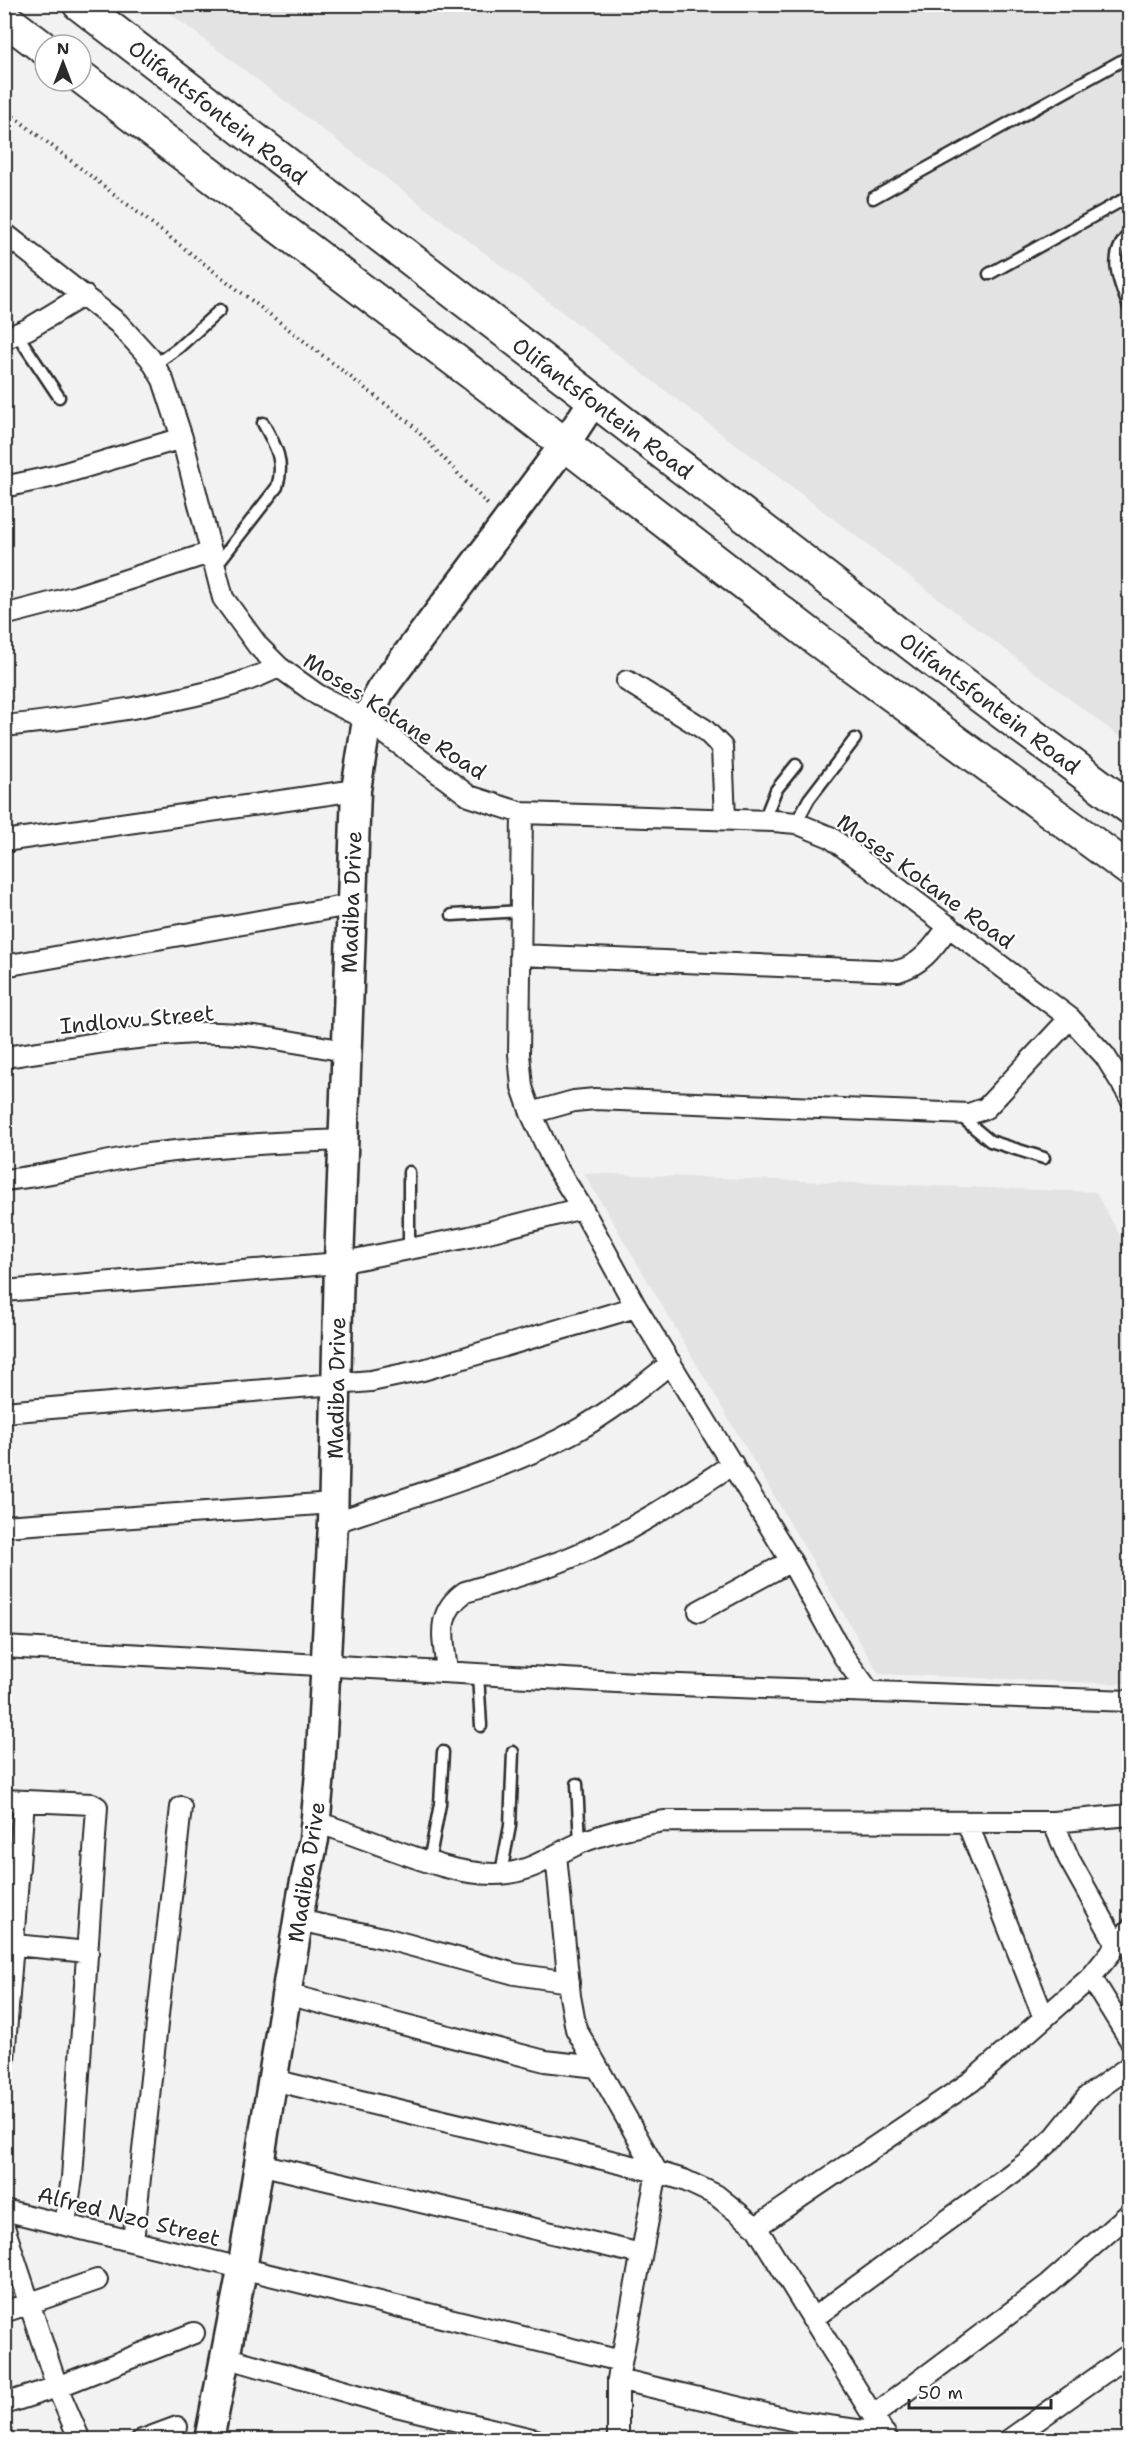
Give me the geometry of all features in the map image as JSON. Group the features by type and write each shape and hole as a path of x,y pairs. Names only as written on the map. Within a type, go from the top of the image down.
{"main road":[{"name":"Olifantsfontein Road","path":"79,4 1130,808"},
{"path":"4,18 33,40"},
{"path":"93,86 565,444 816,639 1130,870"}],"street":[{"name":"Moses Kotane Road","path":"4,232 84,295 135,339 154,365 163,380 182,438 223,598 258,646 279,667 318,695 367,720 469,796 522,813 764,820 796,823 830,837 1070,1018 1106,1056 1130,1097"},
{"path":"11,337 84,295"},
{"name":"Madiba Drive","path":"208,2439 242,2270 315,1822 333,1513 339,1263 356,790 367,720 391,674 565,444 594,400"},
{"path":"4,487 55,476 182,438"},
{"path":"4,615 213,559"},
{"path":"4,726 56,722 207,694 246,682 279,667"},
{"path":"627,681 704,729 722,747 725,819"},
{"path":"4,841 356,790"},
{"path":"522,813 519,1054 522,1087 531,1113 555,1165 582,1208 636,1307 791,1561 844,1657 869,1691"},
{"path":"4,966 351,905"},
{"path":"520,955 898,971 913,966 926,956 949,926"},
{"path":"531,1113 574,1101 595,1099 959,1115 986,1108 1070,1018"},
{"name":"Indlovu Street","path":"4,1057 119,1040 198,1033 262,1038 346,1051"},
{"path":"4,1180 45,1176 146,1155 344,1140"},
{"path":"4,1291 339,1263 582,1208"},
{"path":"4,1412 371,1381 423,1370 636,1307"},
{"path":"4,1526 333,1513 505,1463 563,1437 619,1404 671,1363"},
{"path":"447,1672 443,1625 445,1612 451,1603 465,1593 551,1565 604,1542 661,1511 733,1464"},
{"path":"699,1611 791,1561"},
{"path":"4,1647 652,1684 1130,1701"},
{"path":"4,2059 14,1800 92,1804 97,1806 88,1952 72,2178 65,2223"},
{"path":"133,2241 181,1807"},
{"path":"315,1822 358,1834 429,1862 461,1871 501,1873 518,1870 580,1843 624,1828 664,1821 1053,1822 1130,1815"},
{"path":"967,1822 1044,2018"},
{"path":"1053,1822 1073,1868 1117,1945"},
{"path":"556,1855 576,2029 657,2172 619,2370 618,2439"},
{"path":"298,1920 384,1938 515,1974 569,1982"},
{"path":"756,2227 972,2081 1091,1977 1130,1929"},
{"path":"9,1944 88,1952"},
{"path":"1091,1977 1130,2040"},
{"path":"286,1994 545,2061 597,2067"},
{"path":"812,2319 1026,2163 1054,2138 1088,2096 1130,2066"},
{"path":"273,2080 657,2172 684,2180 716,2195 756,2227 886,2437"},
{"path":"259,2164 641,2254"},
{"name":"Alfred Nzo Street","path":"4,2210 65,2223 619,2370 800,2422 886,2437"},
{"path":"874,2415 1049,2284 1130,2212"},
{"path":"5,2231 31,2303 57,2387 80,2439"},
{"path":"4,2312 97,2280"},
{"path":"4,2404 57,2387 194,2332"},
{"path":"1009,2439 1130,2354"},
{"path":"225,2357 392,2405 536,2439"},
{"path":"142,2439 177,2427"}],"lane":[{"path":"873,198 1130,56"},
{"path":"989,274 1130,196"},
{"path":"1130,233 1120,242 1114,266 1130,310"},
{"path":"154,365 178,348 220,310"},
{"path":"11,337 59,397"},
{"path":"213,559 277,488 282,472 278,450 263,423"},
{"path":"796,823 809,799 855,739"},
{"path":"764,820 776,790 796,765"},
{"path":"452,915 520,911"},
{"path":"959,1115 990,1140 1044,1158"},
{"path":"409,1249 410,1172"},
{"path":"478,1674 481,1726"},
{"path":"429,1862 440,1804 442,1752"},
{"path":"501,1873 510,1826 513,1752"},
{"path":"577,1784 580,1843"}],"path":[{"path":"4,109 410,423 470,488 505,521"}],"shaded area":[{"path":"159,5 1129,5 1129,744"},
{"path":"584,1173 1096,1192 1129,1252 1129,1684 879,1674"}]}
